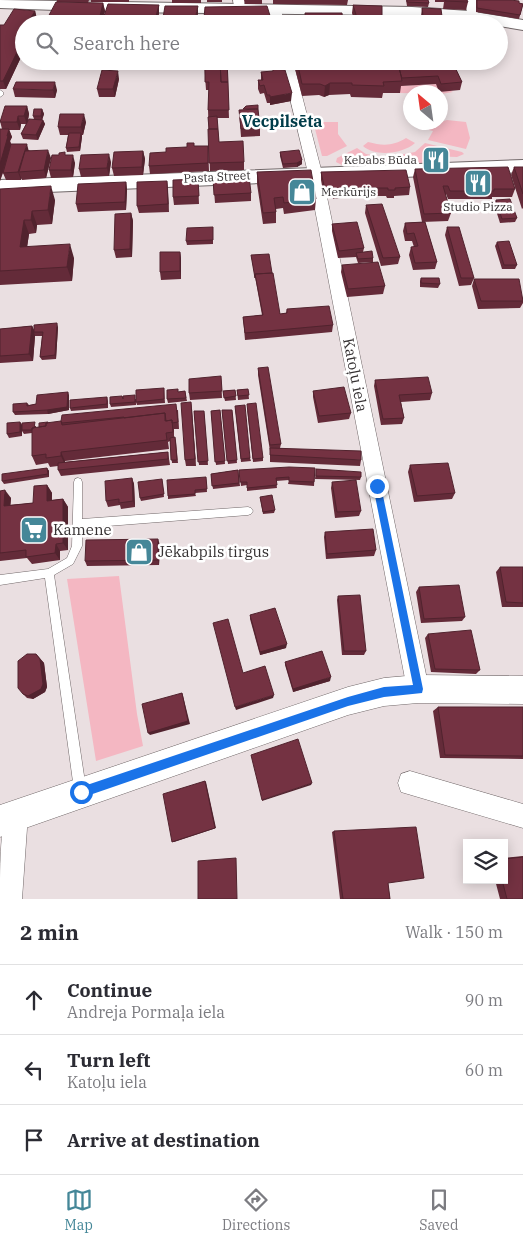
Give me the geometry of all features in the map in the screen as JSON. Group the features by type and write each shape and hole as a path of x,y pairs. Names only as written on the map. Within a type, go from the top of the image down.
{"main road":[{"path":"0,4 98,7 239,4 273,15"},
{"path":"301,15 472,8 493,15"},
{"path":"508,20 523,25"},
{"name":"Pasta Street","path":"0,187 523,166"}],"street":[{"name":"Katoļu iela","path":"289,70 315,173 418,689"},
{"path":"9,899 8,817 348,702 384,692 418,689 523,690"},
{"path":"410,783 523,816"}],"lane":[{"path":"0,580 49,573 62,567 74,555 78,538 78,482"},
{"path":"78,524 248,511"},
{"path":"49,573 81,792"}],"shaded area":[{"path":"398,86 403,86 403,93 400,93"},
{"path":"448,120 466,122 470,138 466,149 428,140 433,131 429,130 448,130"},
{"path":"319,122 338,122 338,134 347,146 327,156 322,156 314,125"},
{"path":"406,138 415,143 404,150 396,152 374,152 363,146 368,142 383,145 392,144"},
{"path":"425,143 464,154 457,157 428,156 430,164 395,164 393,156 415,152"},
{"path":"357,148 366,154 388,158 389,165 342,165 336,162 337,158"},
{"path":"119,576 143,746 96,761 67,579"}],"building":[{"path":"407,0 428,0 429,3 407,2"},
{"path":"467,0 468,2 445,1"},
{"path":"477,0 510,0 519,1 519,3 523,4 520,15 477,8"},
{"path":"56,2 103,3 100,15 49,15"},
{"path":"108,4 159,5 156,15 104,15"},
{"path":"353,5 382,6 382,15 356,15"},
{"path":"165,6 198,6 196,15 164,15"},
{"path":"267,6 270,15 204,15 205,7"},
{"path":"422,8 441,9 442,15 423,15"},
{"path":"14,9 35,11 33,15 15,15 15,56 3,81 0,81 0,25 4,25"},
{"path":"305,13 342,13 342,15 305,15"},
{"path":"102,70 118,71 113,89 97,89"},
{"path":"205,70 220,70 221,82 228,82 229,110 208,110 209,82 205,82"},
{"path":"220,70 227,70 228,82 221,82"},
{"path":"285,70 292,93 270,97 270,95 267,95 264,85 260,86 258,80 263,80 261,72"},
{"path":"299,70 400,70 402,81 383,82 384,86 352,85 352,83 330,83 325,86 320,84 302,84"},
{"path":"399,70 456,70 462,82 441,84 438,76 402,78"},
{"path":"16,82 55,82 53,90 13,89"},
{"path":"258,105 258,109 243,109 246,106"},
{"path":"5,106 27,106 24,116 18,116 17,122 0,122"},
{"path":"34,109 42,109 41,116 33,116"},
{"path":"258,109 260,128 241,129 239,110"},
{"path":"60,114 84,114 81,127 58,127"},
{"path":"217,116 218,129 209,129 208,117"},
{"path":"29,119 43,120 36,135 21,134"},
{"path":"0,129 9,129 0,164"},
{"path":"208,129 218,129 219,142 243,141 244,162 209,163"},
{"path":"69,133 81,133 79,147 66,148"},
{"path":"187,143 194,143 194,146 208,146 208,163 149,166 150,153 166,152 166,148 187,147"},
{"path":"11,144 27,144 18,172 3,173"},
{"path":"48,150 44,170 19,172 25,151"},
{"path":"299,150 302,160 297,163 283,164 280,152"},
{"path":"433,150 444,152 446,160 431,160 429,152 433,152"},
{"path":"143,151 142,167 112,168 114,152"},
{"path":"65,152 65,155 73,155 71,170 49,170 52,155 59,155 59,153"},
{"path":"109,154 107,168 79,169 81,155"},
{"path":"508,167 515,189 450,191 448,186 443,186 451,213 424,214 415,169"},
{"path":"514,167 523,167 523,194"},
{"path":"311,170 316,199 284,203 283,197 274,198 276,212 263,213 257,172"},
{"path":"406,170 410,187 395,188 395,190 388,190 388,188 356,188 334,191 333,189 325,190 321,172"},
{"path":"249,176 251,193 214,195 213,178"},
{"path":"198,179 199,196 173,197 173,180"},
{"path":"167,181 168,204 137,206 137,182"},
{"path":"126,182 125,202 76,204 78,184"},
{"path":"51,186 48,210 32,211 31,220 24,220 20,247 70,244 67,267 0,271 0,189"},
{"path":"510,199 517,218 502,219 496,200"},
{"path":"382,204 400,257 383,258 366,205"},
{"path":"131,213 130,249 114,250 115,214"},
{"path":"357,222 364,248 339,251 332,224"},
{"path":"425,222 437,262 415,263 411,247 418,246 414,233 407,234 405,223"},
{"path":"213,227 213,240 186,241 187,228"},
{"path":"447,227 459,227 474,278 461,278"},
{"path":"509,241 517,265 504,265 497,242"},
{"path":"372,251 373,258 358,259 356,253"},
{"path":"160,252 180,252 180,271 160,272"},
{"path":"269,254 272,273 255,274 255,278 251,255"},
{"path":"378,262 385,286 348,289 342,265"},
{"path":"273,273 280,314 287,313 287,309 329,306 333,325 245,333 243,317 263,315 255,274"},
{"path":"421,278 439,278 440,284 421,283"},
{"path":"474,279 519,279 523,301 481,301"},
{"path":"57,323 55,355 40,357 43,332 34,332 34,325"},
{"path":"32,326 29,354 0,356 0,329"},
{"path":"268,367 281,444 270,445 258,368"},
{"path":"221,376 222,391 189,393 189,379"},
{"path":"428,377 432,393 399,395 404,418 383,419 375,380"},
{"path":"344,387 351,413 319,416 313,391"},
{"path":"164,388 164,399 136,402 136,390"},
{"path":"178,389 178,392 185,391 186,398 167,399 167,390"},
{"path":"248,389 249,395 238,396 237,390"},
{"path":"235,390 236,396 224,398 223,391"},
{"path":"68,392 67,407 13,412 13,404 27,403 27,406 36,404 37,395"},
{"path":"135,395 135,402 110,404 110,397 122,396 123,399 123,396"},
{"path":"107,397 107,404 70,408 70,400"},
{"path":"191,402 195,459 185,460 181,403"},
{"path":"256,403 263,458 253,459 247,404"},
{"path":"176,404 178,422 172,423 172,420 166,421 165,413 62,423 61,421 62,415"},
{"path":"245,405 250,458 241,459 235,406"},
{"path":"220,410 225,461 215,462 211,411"},
{"path":"222,410 232,410 237,460 227,461"},
{"path":"194,411 204,411 208,461 198,462"},
{"path":"165,413 165,421 172,420 173,432 166,433 167,440 61,452 61,456 46,458 46,454 32,456 32,428 46,426 46,423 61,421 62,425"},
{"path":"20,422 20,432 7,434 7,423"},
{"path":"35,422 32,430 22,430 22,423"},
{"path":"48,422 46,426 39,427 39,423"},
{"path":"175,437 177,460 171,460 170,438"},
{"path":"270,448 361,451 361,460 270,455"},
{"path":"168,452 168,459 58,470 58,463"},
{"path":"448,463 455,493 417,496 410,465"},
{"path":"289,467 315,468 314,482 289,481 289,477 276,478 277,485 247,488 247,482 240,482 239,470"},
{"path":"47,468 48,474 2,481 2,474"},
{"path":"316,469 361,472 361,477 316,476"},
{"path":"238,470 239,483 212,486 211,474"},
{"path":"206,477 207,489 195,490 195,494 168,496 167,480"},
{"path":"132,478 133,501 119,503 119,499 106,501 105,481"},
{"path":"162,479 164,494 140,498 138,482"},
{"path":"356,480 361,511 337,512 332,482"},
{"name":"Kamene","path":"47,485 47,501 63,499 63,543 56,544 55,553 26,557 26,550 0,553 0,491 5,490 4,506 33,503 34,486"},
{"path":"272,495 275,510 263,512 260,497"},
{"path":"373,529 376,550 327,554 325,532"},
{"path":"158,539 158,560 85,561 86,540"},
{"path":"500,567 523,567 523,603 506,602"},
{"path":"459,585 465,617 424,619 419,587"},
{"path":"360,595 366,651 344,651 338,596"},
{"path":"275,608 287,644 260,652 250,615"},
{"path":"228,619 243,673 265,666 274,695 235,707 213,623"},
{"path":"471,630 480,670 435,669 428,634"},
{"path":"322,651 331,677 293,689 285,662"},
{"path":"27,654 36,654 40,659 43,684 41,689 28,696 23,694 18,688 18,661"},
{"path":"182,693 188,721 148,733 142,704"},
{"path":"438,707 523,707 523,756 445,755"},
{"path":"298,739 312,783 262,800 251,755"},
{"path":"205,781 215,828 172,842 163,794"},
{"path":"416,827 424,878 388,883 390,899 343,899 334,831"},
{"path":"523,857 523,899 507,899 503,884 508,884 508,859"},
{"path":"236,858 237,899 198,899 198,861"}],"place":[{"name":"Kebabs Būda","path":"436,160"},
{"name":"Studio Pizza","path":"478,183"},
{"name":"Merkūrijs","path":"302,192"},
{"name":"Kamene","path":"34,530"},
{"name":"Jēkabpils tirgus","path":"139,552"}],"district":[{"name":"Vecpilsēta","path":"282,121"}],"route":[{"path":"81,792 348,702 384,692 418,689 377,486"}]}
